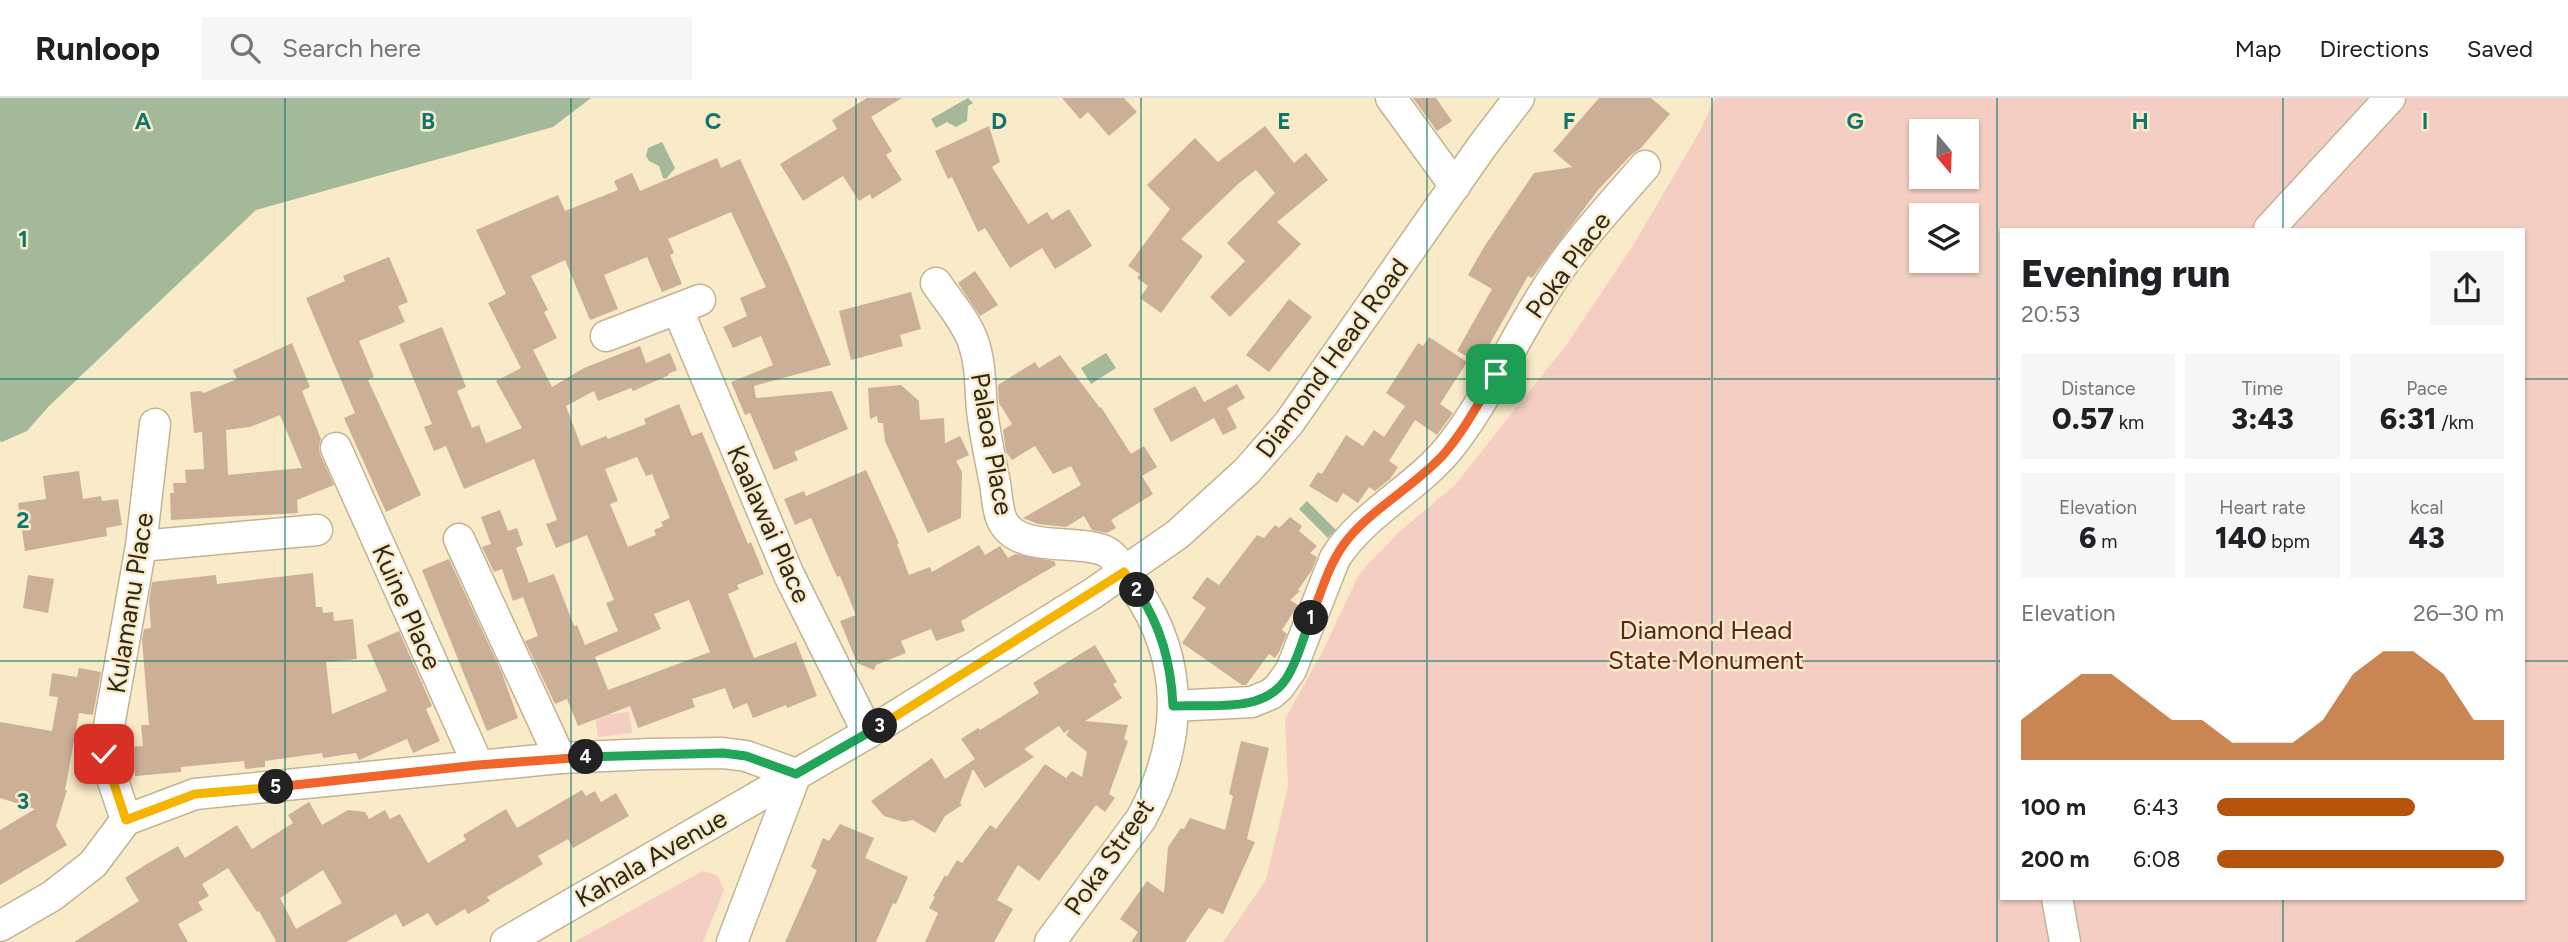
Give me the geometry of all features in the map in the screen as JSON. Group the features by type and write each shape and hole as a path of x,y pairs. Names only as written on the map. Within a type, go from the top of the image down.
{"street":[{"path":"1391,98 1455,186"},
{"name":"Diamond Head Road","path":"796,774 868,733 1124,572 1178,534 1205,511 1269,448 1309,397 1519,98"},
{"path":"2270,228 2390,98"},
{"name":"Poka Place","path":"1173,706 1252,702 1271,694 1279,687 1290,670 1335,558 1344,544 1354,532 1445,453 1464,427 1562,266 1645,166"},
{"name":"Palaoa Place","path":"936,283 966,326 973,342 980,374 987,442 1000,512 1006,527 1022,538 1105,551 1113,556 1124,572"},
{"name":"Kaalawai Place","path":"606,336 689,305 789,575 868,733"},
{"name":"Kulamanu Place","path":"126,820 104,754 141,546 155,424"},
{"name":"Kuine Place","path":"336,447 478,765"},
{"path":"141,546 317,530"},
{"path":"458,539 559,758"},
{"name":"Poka Street","path":"1050,942 1140,819 1152,798 1168,752 1173,706 1168,661 1159,628 1124,572"},
{"path":"0,926 52,896 93,864 126,820 195,794 559,758 723,753 746,756 796,774 733,942"},
{"name":"Kahala Avenue","path":"506,942 796,774"},
{"path":"2057,900 2065,942"}],"green space":[{"name":"Diamond Head State Monument","path":"1715,98 2568,98 2568,942 1223,942 1266,880 1288,786 1285,719 1323,651 1359,574 1399,532 1455,485 1567,344 1634,244 1701,129"},
{"path":"629,712 632,733 598,737 595,716"},
{"path":"703,871 718,876 724,890 703,942 574,942"}],"shaded area":[{"path":"0,98 591,98 553,127 256,210 49,406 27,431 2,442"},
{"path":"968,98 973,103 968,106 967,121 956,127 947,122 936,128 931,119"},
{"path":"662,142 675,168 666,179 663,178 659,166 649,161 646,156 648,148"},
{"path":"1106,353 1116,368 1091,384 1081,368"},
{"path":"1307,501 1336,530 1328,538 1299,509"}],"building":[{"path":"867,98 902,98 871,117 892,151 886,155 902,180 872,199 870,194 859,201 843,176 803,201 780,164 837,129 832,120"},
{"path":"1062,98 1124,98 1137,112 1109,136 1088,112 1080,119"},
{"path":"1413,98 1436,98 1452,121 1437,131"},
{"path":"1599,98 1651,98 1670,114 1640,149 1598,190 1532,278 1528,276 1479,363 1457,351 1492,289 1468,275 1534,173 1572,167 1553,151"},
{"path":"989,126 1000,162 992,167 1028,224 1047,212 1052,220 1069,209 1092,246 1055,269 1042,248 1010,268 985,228 978,232 952,177 948,179 935,151"},
{"path":"1265,126 1294,163 1306,153 1328,180 1277,222 1301,244 1230,317 1210,297 1245,261 1227,243 1275,193 1256,170 1181,239 1203,256 1161,313 1140,298 1148,286 1137,278 1140,274 1128,266 1170,209 1147,185 1195,138 1218,162"},
{"path":"717,158 721,168 740,159 831,365 754,386 756,398 832,391 848,429 794,452 798,460 774,470 750,413 745,415 731,382 773,365 761,336 733,348 723,327 747,316 740,298 766,287 731,212 668,239 674,253 670,255 682,284 662,292 647,257 604,275 618,309 590,320 565,260 531,276 548,310 544,312 557,338 533,350 552,387 584,368 640,346 646,363 670,353 677,370 669,375 633,391 631,388 598,401 594,391 566,406 581,446 646,424 644,419 679,404 692,436 702,432 748,544 751,542 764,574 737,585 739,589 728,594 754,658 796,642 817,696 753,718 747,703 733,709 725,688 692,699 695,707 638,728 630,706 578,726 567,699 555,704 525,641 538,636 523,597 513,601 502,569 494,572 482,547 491,544 481,517 500,510 508,531 517,528 523,545 516,548 529,583 554,574 574,626 577,625 585,645 618,631 606,603 614,600 587,535 556,548 546,524 557,520 534,459 464,489 446,446 434,451 424,427 432,424 399,344 442,327 466,387 457,391 472,428 479,425 486,443 522,428 496,381 521,368 488,303 506,294 476,230 558,195 565,211 618,190 614,181 632,173 640,191","holes":["637,457 646,476 652,474 670,518 661,522 663,526 654,530 656,535 628,547 610,504 618,501 605,469","689,600 710,652 608,690 595,657 661,629 654,614"]},
{"path":"389,257 408,302 398,306 405,322 359,341 374,377 368,380 421,495 386,512 344,418 355,413 306,298 345,281 343,276"},
{"path":"975,271 998,305 980,316 958,283"},
{"path":"911,292 921,329 900,335 903,346 851,360 839,311"},
{"path":"1289,299 1312,317 1269,372 1246,355"},
{"path":"1429,337 1467,362 1440,404 1453,413 1437,435 1415,420 1389,461 1398,467 1390,479 1375,491 1369,487 1358,503 1343,493 1337,503 1309,486 1318,472 1322,474 1346,435 1363,446 1374,430 1384,437 1405,406 1386,393 1418,343 1423,346"},
{"path":"292,343 310,387 302,391 321,439 320,454 334,485 297,500 298,513 171,520 170,493 174,493 173,483 186,483 185,470 204,469 202,432 194,433 190,392 204,393 237,379 233,370","holes":["280,415 302,468 228,475 226,430 250,427"]},
{"path":"1060,355 1101,407 1131,454 1144,446 1157,467 1142,476 1153,494 1111,520 1116,528 1107,533 1092,530 1084,516 1066,527 1038,524 1023,518 1081,485 1071,466 1053,474 1035,446 1012,460 1006,452 1003,430 1012,424 999,403 998,385 1035,362 1039,368"},
{"path":"1237,384 1245,398 1227,408 1237,428 1223,435 1214,418 1171,442 1153,409 1195,386 1204,402"},
{"path":"901,385 919,401 920,420 944,418 945,443 960,436 969,455 956,461 962,472 961,518 928,533 885,441 883,423 878,423 877,416 870,419 868,388"},
{"path":"866,470 899,543 897,544 909,575 930,567 932,572 979,545 985,555 1000,546 1008,558 1015,554 1054,561 1056,565 961,621 965,631 936,641 931,629 901,641 906,653 876,665 874,670 857,663 840,621 856,615 840,576 837,577 811,518 795,525 784,499 804,491 806,496"},
{"path":"79,471 83,499 101,496 102,501 118,499 122,525 106,528 107,536 25,551 18,503 46,499 43,476"},
{"path":"1290,517 1302,526 1299,531 1317,546 1310,553 1317,557 1312,570 1298,590 1300,591 1290,600 1298,605 1282,630 1287,634 1279,652 1275,658 1269,654 1246,685 1242,685 1182,643 1206,608 1192,598 1207,577 1219,585 1257,535 1264,538 1275,525 1279,528"},
{"path":"449,559 502,673 518,718 487,731 422,570"},
{"path":"313,573 316,607 322,607 323,613 333,612 334,621 353,619 357,659 326,662 332,714 387,691 367,645 399,631 432,706 426,709 440,741 413,753 407,739 359,760 356,753 323,758 322,753 265,761 265,767 245,769 244,761 181,767 181,772 135,776 132,747 143,746 141,725 149,725 142,640 144,629 151,628 149,602 152,582 216,575 217,584"},
{"path":"28,575 54,579 48,613 23,608"},
{"path":"1095,645 1117,682 1113,684 1122,698 1085,721 1128,725 1124,739 1128,741 1109,794 1115,798 1105,812 1096,805 1039,881 1018,865 997,900 1013,909 994,942 925,942 938,913 929,908 935,897 933,896 957,860 962,863 990,825 996,829 1045,764 1066,778 1072,771 1082,777 1087,752 1066,735 1070,729 1064,733 1059,726 1024,749 1034,757 985,788 973,769 960,803 962,805 945,816 935,833 913,820 904,822 884,816 871,801 932,758 945,779 975,759 961,739 1039,693 1033,683"},
{"path":"79,668 101,672 93,715 79,713 67,790 56,826 67,845 0,885 0,830 35,809 0,798 0,722 52,731 58,697 49,696 52,673 77,677"},
{"path":"1241,741 1269,748 1247,839 1255,842 1223,914 1209,908 1185,942 1131,942 1138,932 1120,919 1147,881 1164,893 1168,847 1181,828 1184,829 1190,818 1225,830 1233,796 1229,794"},
{"path":"582,790 586,796 595,791 601,802 616,793 629,816 573,848 568,839 538,856 543,864 487,897 490,901 468,914 465,909 436,926 428,913 403,927 396,914 346,942 274,942 276,941 259,911 257,912 228,868 202,884 209,896 198,902 203,910 178,924 188,942 74,942 139,901 125,878 145,865 178,846 185,858 237,825 252,849 293,823 288,815 309,802 322,825 348,810 365,812 369,819 385,810 390,819 400,814 428,863 466,840 463,835 506,809 517,828","holes":["323,870 342,903 296,929 280,898"]},
{"path":"840,824 874,838 865,858 908,877 896,904 893,903 876,942 785,942 817,870 811,867 823,838 829,841"}],"route":[{"path":"104,754 126,820 195,794 559,758 723,753 746,756 796,774 868,733 1124,572 1159,628 1172,683 1173,706 1252,702 1271,694 1286,679 1335,558 1344,544 1354,532 1445,453 1496,374"}]}
